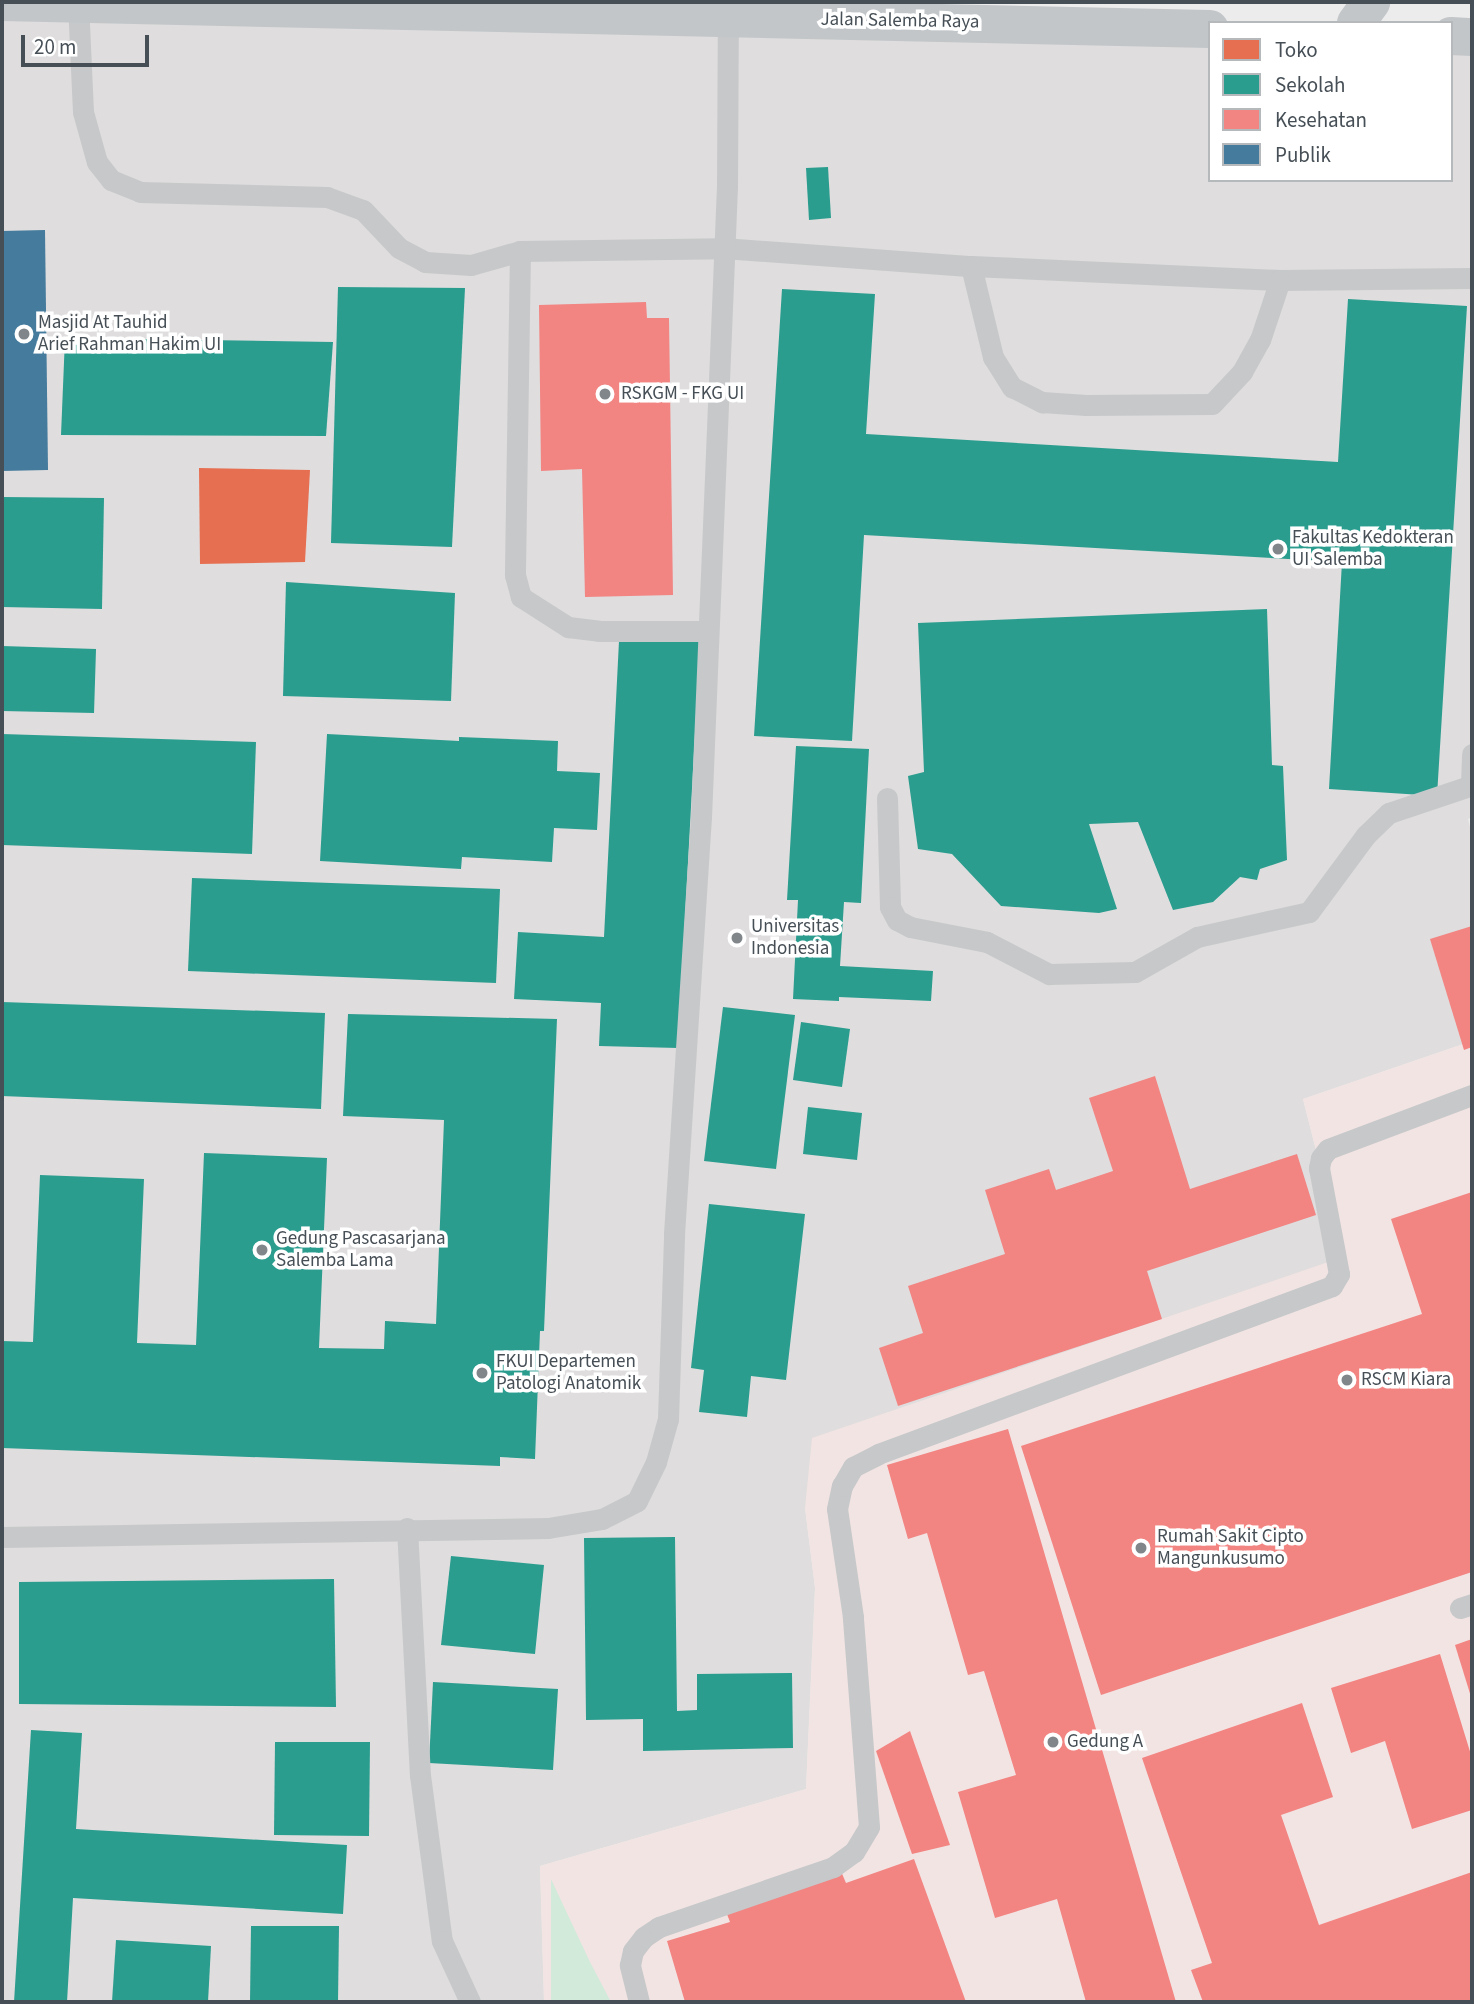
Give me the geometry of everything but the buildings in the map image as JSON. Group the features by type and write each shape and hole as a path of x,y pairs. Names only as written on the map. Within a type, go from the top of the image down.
{"main road":[{"name":"Jalan Salemba Raya","path":"2,2 1208,29"},
{"path":"1357,21 1371,2"},
{"path":"1453,36 1472,37"}],"lane":[{"path":"78,2 83,112 97,162 111,180 140,192 327,197 363,210 399,248 425,262 471,265 520,251 723,248 971,267 1280,280 1472,278"},
{"path":"2,1537 407,1528 548,1528 602,1519 637,1501 656,1462 668,1419 674,1234 701,817 723,248 728,17"},
{"path":"520,251 515,575 521,597 568,627 599,631 708,631"},
{"path":"971,267 993,357 1012,387 1042,402 1086,405 1212,404 1242,373 1260,341 1280,280"},
{"path":"887,798 890,907 897,920 910,927 987,942 1049,974 1135,972 1197,937 1309,912 1366,835 1389,813 1472,785 1472,754"},
{"path":"639,2002 629,1965 633,1951 644,1937 659,1927 833,1867 853,1852 869,1827 853,1617 837,1509 842,1486 853,1467 891,1449 1332,1286 1339,1274 1319,1168 1321,1158 1328,1149 1472,1095"},
{"path":"407,1528 420,1775 442,1941 470,2002"}],"shaded area":[{"name":"Universitas Indonesia","path":"2,3 1208,29 1208,182 1453,182 1453,35 1472,36 1472,817 1468,819 1472,835 1472,1041 1303,1099 1343,1257 805,1508 815,1588 806,1789 540,1866 544,2002 2,2002"},
{"name":"Rumah Sakit Cipto Mangunkusumo","path":"1472,1041 1472,2002 544,2002 540,1866 806,1789 815,1588 805,1508 812,1438 1343,1257 1303,1099"}],"green space":[{"path":"551,1879 590,1962 611,2002 551,2002"}],"place":[{"name":"Masjid At Tauhid Arief Rahman Hakim UI","path":"24,334"},
{"name":"RSKGM - FKG UI","path":"605,394"},
{"name":"Fakultas Kedokteran UI Salemba","path":"1278,549"},
{"name":"Universitas Indonesia","path":"737,938"},
{"name":"Gedung Pascasarjana Salemba Lama","path":"262,1250"},
{"name":"FKUI Departemen Patologi Anatomik","path":"482,1373"},
{"name":"RSCM Kiara","path":"1347,1380"},
{"name":"Rumah Sakit Cipto Mangunkusumo","path":"1141,1548"},
{"name":"Gedung A","path":"1053,1742"}]}
